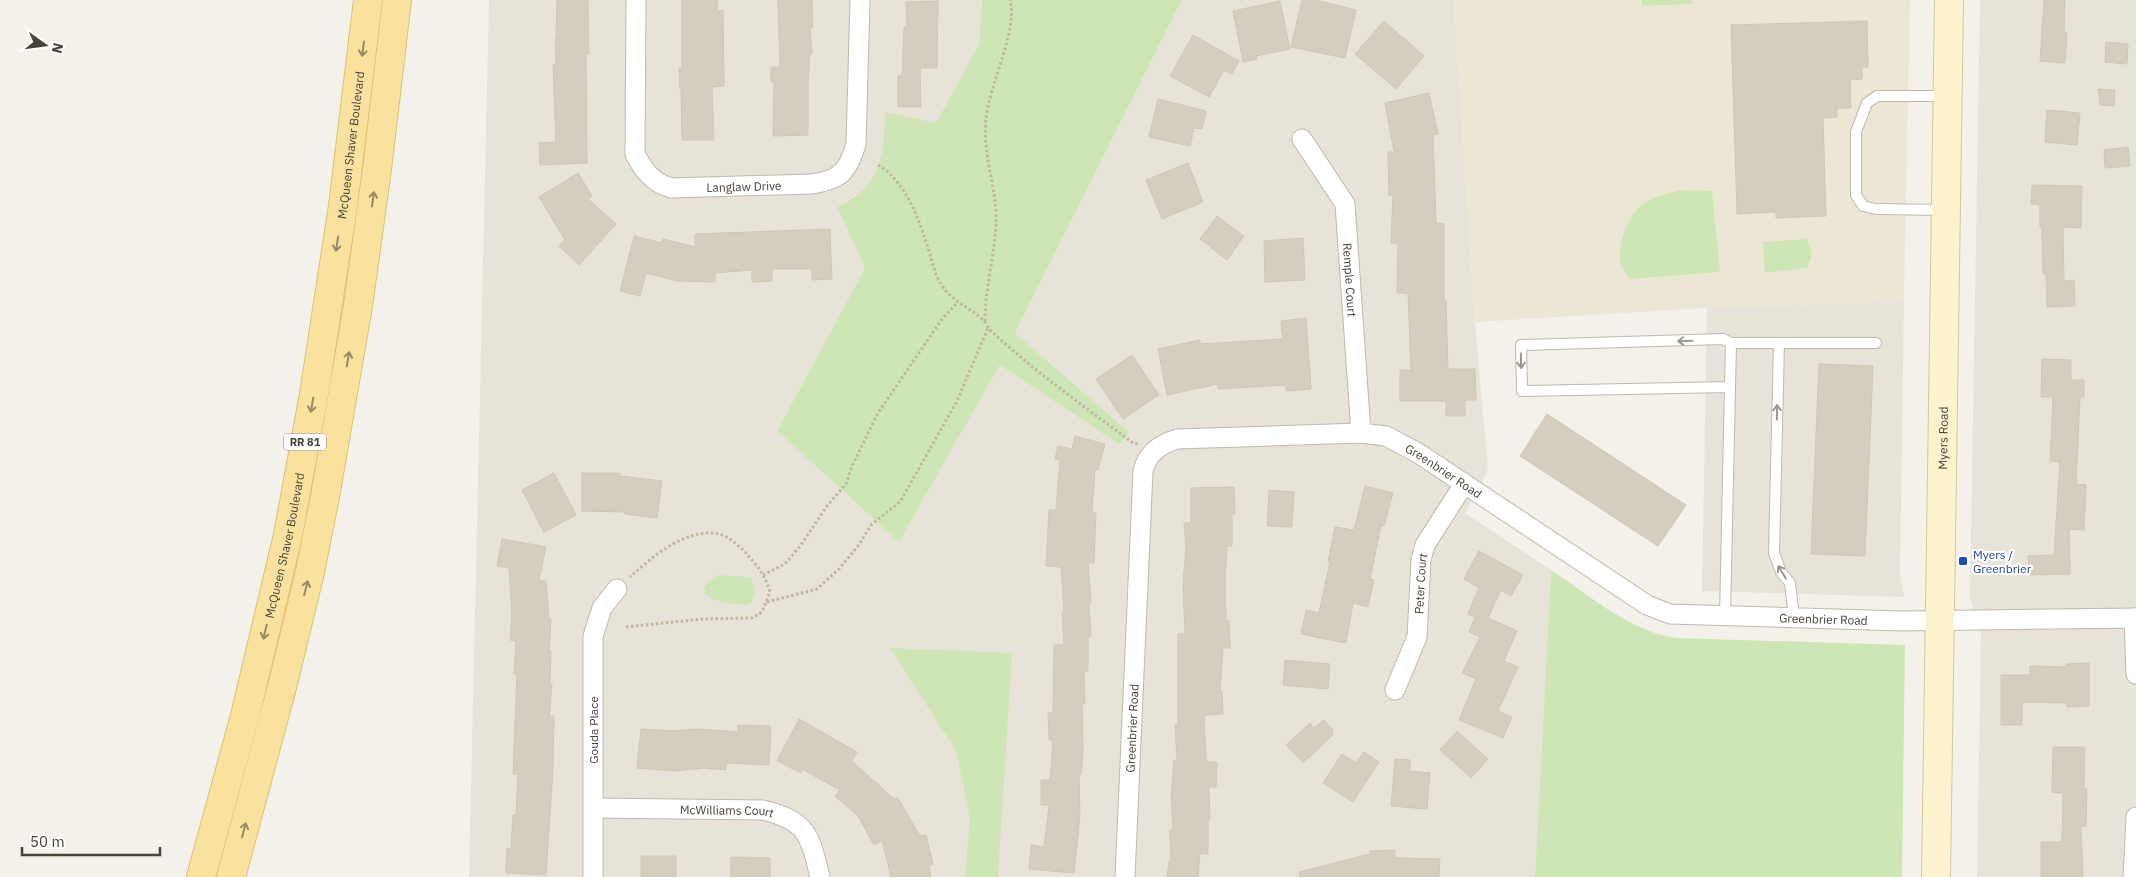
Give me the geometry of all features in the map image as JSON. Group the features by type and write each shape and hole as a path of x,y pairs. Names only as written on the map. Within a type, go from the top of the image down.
{"main road":[{"name":"McQueen Shaver Boulevard","path":"201,877 245,716 288,535 314,394 343,206 368,0"},
{"name":"RR 81","path":"231,877 283,683 310,572 326,491 358,306 376,179 397,0"},
{"name":"Myers Road","path":"1936,877 1949,0"}],"street":[{"name":"Langlaw Drive","path":"636,0 635,154 647,174 654,181 671,188 812,184 840,176 852,160 856,144 860,0"},
{"name":"Remple Court","path":"1302,138 1344,204 1361,434"},
{"name":"Greenbrier Road","path":"1125,877 1143,471 1145,462 1158,448 1167,442 1177,439 1361,434 1386,436 1402,443 1647,604 1670,614 1940,621 2135,618"},
{"name":"Peter Court","path":"1395,690 1417,637 1421,560 1425,545 1464,484"},
{"name":"Gouda Place","path":"593,877 593,636 602,608 616,589"},
{"path":"2135,618 2136,674"},
{"name":"McWilliams Court","path":"592,808 763,810 783,815 808,834 820,877"},
{"path":"2133,877 2136,817"}],"lane":[{"path":"1946,210 1876,209 1863,206 1856,195 1856,132 1867,103 1877,96 1948,96"},
{"path":"1730,387 1522,391 1521,345 1723,340 1731,343 1876,343"},
{"path":"1725,616 1731,343"},
{"path":"1778,343 1774,553 1781,572 1790,583 1794,618"}],"path":[{"path":"1010,0 1008,35 991,92 986,119 985,144 995,202 996,226 985,304 985,322 988,328 1016,353 1133,443 1158,448"},
{"path":"878,165 889,172 904,193 921,229 934,270 943,287 958,302 985,322"},
{"path":"763,575 786,564 823,512 846,484 852,466 878,413 942,319 958,302"},
{"path":"767,602 817,590 844,564 872,524 900,502 957,401 988,328"},
{"path":"616,589 662,551 682,540 714,533 731,540 754,562 763,575 770,592 762,612 752,618 675,621 626,627"}],"shaded area":[{"path":"489,0 982,0 979,44 936,124 884,145 881,161 873,178 859,193 837,207 865,268 777,431 899,542 1000,365 1120,445 1129,432 1015,333 1182,0 1454,0 1475,322 1488,470 1465,513 1551,570 1535,877 469,877"},
{"path":"1454,0 1910,0 1904,301 1707,308 1475,322"},
{"path":"1980,0 2136,0 2136,877 1977,877 1981,634 1970,597"},
{"path":"1904,301 1900,575 1904,597 1702,591 1707,308"}],"green space":[{"path":"982,0 1182,0 1015,333 1129,432 1120,445 1000,365 899,542 777,431 865,268 837,207 863,189 872,179 878,168 883,142 885,112 936,123 979,44"},
{"path":"1642,0 1692,0 1692,4 1642,6"},
{"path":"1681,190 1712,191 1720,272 1630,279 1622,267 1620,251 1623,236 1634,213 1644,203"},
{"path":"1807,239 1812,253 1808,268 1765,273 1763,242"},
{"path":"1551,570 1627,620 1659,634 1676,638 1905,645 1902,877 1535,877"},
{"path":"717,575 751,577 755,592 751,603 746,605 724,602 714,600 705,594 704,587"},
{"path":"890,648 1012,653 998,877 965,877 970,818 956,751"}],"building":[{"path":"557,0 588,0 589,54 586,54 587,163 540,165 539,143 556,142 553,64 556,64"},
{"path":"682,0 717,0 718,11 723,10 724,86 712,87 714,140 682,140 679,68 682,68"},
{"path":"778,0 812,0 813,28 810,28 812,54 810,54 808,83 808,135 773,136 774,82 771,82 771,67 780,67"},
{"path":"1302,0 1316,0 1356,10 1345,58 1291,47"},
{"path":"2044,0 2065,0 2064,33 2067,33 2065,63 2040,61"},
{"path":"938,1 937,68 920,68 921,107 898,107 898,76 902,76 904,27 907,27 906,2"},
{"path":"1280,1 1290,49 1256,56 1257,59 1243,62 1233,11"},
{"path":"1384,21 1424,56 1396,89 1355,54"},
{"path":"1867,21 1868,67 1862,67 1862,79 1850,80 1851,108 1837,108 1837,117 1823,118 1826,216 1776,218 1776,212 1737,214 1731,25"},
{"path":"1193,35 1239,61 1232,74 1224,70 1209,97 1170,76"},
{"path":"2106,42 2128,44 2127,64 2105,62"},
{"path":"2098,89 2115,90 2114,106 2100,105"},
{"path":"1429,93 1438,134 1433,135 1436,223 1444,224 1444,301 1446,301 1448,369 1475,369 1476,400 1465,400 1465,416 1446,416 1446,401 1400,401 1400,370 1411,370 1408,293 1397,293 1398,243 1391,243 1393,195 1389,195 1388,152 1394,152 1385,103"},
{"path":"1158,99 1206,111 1202,129 1194,128 1190,146 1149,137"},
{"path":"2047,110 2080,113 2077,145 2045,142"},
{"path":"2128,147 2130,166 2105,168 2104,150"},
{"path":"1188,163 1203,202 1162,219 1146,180"},
{"path":"578,173 592,196 588,199 616,224 579,265 559,246 565,240 539,197"},
{"path":"2032,185 2082,186 2081,228 2063,227 2064,281 2074,280 2075,306 2047,307 2046,274 2043,274 2040,205 2031,204"},
{"path":"1217,216 1244,236 1227,260 1200,239"},
{"path":"830,229 832,279 812,280 812,269 772,269 772,281 752,282 752,270 715,273 715,282 678,281 646,273 640,296 620,291 634,236 662,243 663,239 695,247 695,234"},
{"path":"1303,238 1305,280 1265,282 1264,241"},
{"path":"1306,318 1311,389 1286,391 1286,385 1218,389 1218,384 1167,395 1158,349 1200,340 1200,344 1283,339 1281,321"},
{"path":"1132,355 1159,395 1123,419 1096,379"},
{"path":"2042,359 2071,360 2071,380 2084,380 2084,397 2080,397 2076,484 2086,485 2084,530 2069,529 2070,574 2029,575 2028,556 2054,555 2060,462 2050,461 2053,397 2041,397"},
{"path":"1819,364 1873,366 1865,556 1811,554"},
{"path":"1547,414 1686,505 1658,546 1520,456"},
{"path":"1075,436 1105,444 1098,470 1095,469 1092,513 1096,513 1094,563 1088,563 1091,636 1088,637 1088,671 1084,671 1085,704 1082,704 1083,751 1081,775 1079,774 1080,815 1074,873 1029,869 1031,845 1044,847 1049,805 1041,805 1041,780 1050,780 1053,740 1049,740 1048,713 1053,713 1054,645 1064,645 1061,567 1046,566 1049,510 1056,510 1060,460 1055,459 1058,446 1072,449"},
{"path":"554,473 576,515 544,532 522,490"},
{"path":"582,473 620,473 620,476 662,481 657,518 625,514 625,512 582,511"},
{"path":"1365,486 1393,493 1384,526 1381,525 1370,579 1374,580 1368,607 1353,603 1346,643 1301,634 1306,610 1319,613 1335,527 1354,530"},
{"path":"1234,487 1235,514 1232,514 1232,546 1227,546 1225,576 1226,621 1229,621 1230,648 1223,648 1220,691 1222,691 1223,714 1204,715 1206,762 1217,762 1216,787 1209,787 1208,854 1200,854 1198,877 1167,877 1169,861 1171,861 1170,830 1173,830 1171,796 1174,760 1177,760 1175,725 1178,725 1178,634 1185,634 1183,586 1186,546 1184,523 1191,523 1191,488"},
{"path":"1269,490 1294,492 1292,527 1267,526"},
{"path":"502,539 546,547 539,581 546,581 549,618 551,618 549,651 551,651 550,684 552,684 549,716 554,716 553,770 546,875 506,873 507,848 511,849 513,815 516,815 518,774 513,774 517,674 514,674 516,641 510,640 512,616 509,568 497,566"},
{"path":"1479,551 1523,575 1511,596 1501,590 1488,618 1517,631 1504,661 1518,667 1498,711 1512,717 1503,738 1459,720 1476,679 1462,673 1480,637 1469,632 1475,617 1468,614 1479,588 1464,579"},
{"path":"1285,660 1330,664 1328,689 1283,685"},
{"path":"2089,663 2089,706 2067,707 2067,703 2022,702 2022,725 2001,725 2001,675 2030,675 2030,666 2066,667 2066,664"},
{"path":"799,719 857,752 852,761 894,799 898,798 920,836 926,835 933,864 929,865 931,877 891,877 882,840 874,845 858,816 835,796 840,790 802,769 801,773 777,761"},
{"path":"1324,720 1333,730 1333,735 1303,763 1286,745 1310,723 1314,728"},
{"path":"738,725 771,726 769,765 727,763 726,770 704,768 675,771 637,768 641,729 672,731 698,729 738,732"},
{"path":"1457,731 1488,759 1471,778 1440,750"},
{"path":"2053,747 2085,747 2084,789 2087,789 2086,826 2081,826 2083,877 2041,877 2041,842 2062,842 2063,793 2052,792"},
{"path":"1364,752 1379,762 1353,802 1323,783 1342,754 1356,763"},
{"path":"1395,759 1410,760 1410,771 1430,773 1427,809 1391,806"},
{"path":"1395,850 1395,858 1440,859 1439,877 1300,877 1299,872 1370,854 1370,851"},
{"path":"641,856 676,856 676,877 641,877"},
{"path":"731,857 770,858 770,877 731,877"}],"place":[{"name":"Myers / Greenbrier","path":"1963,561"}]}
